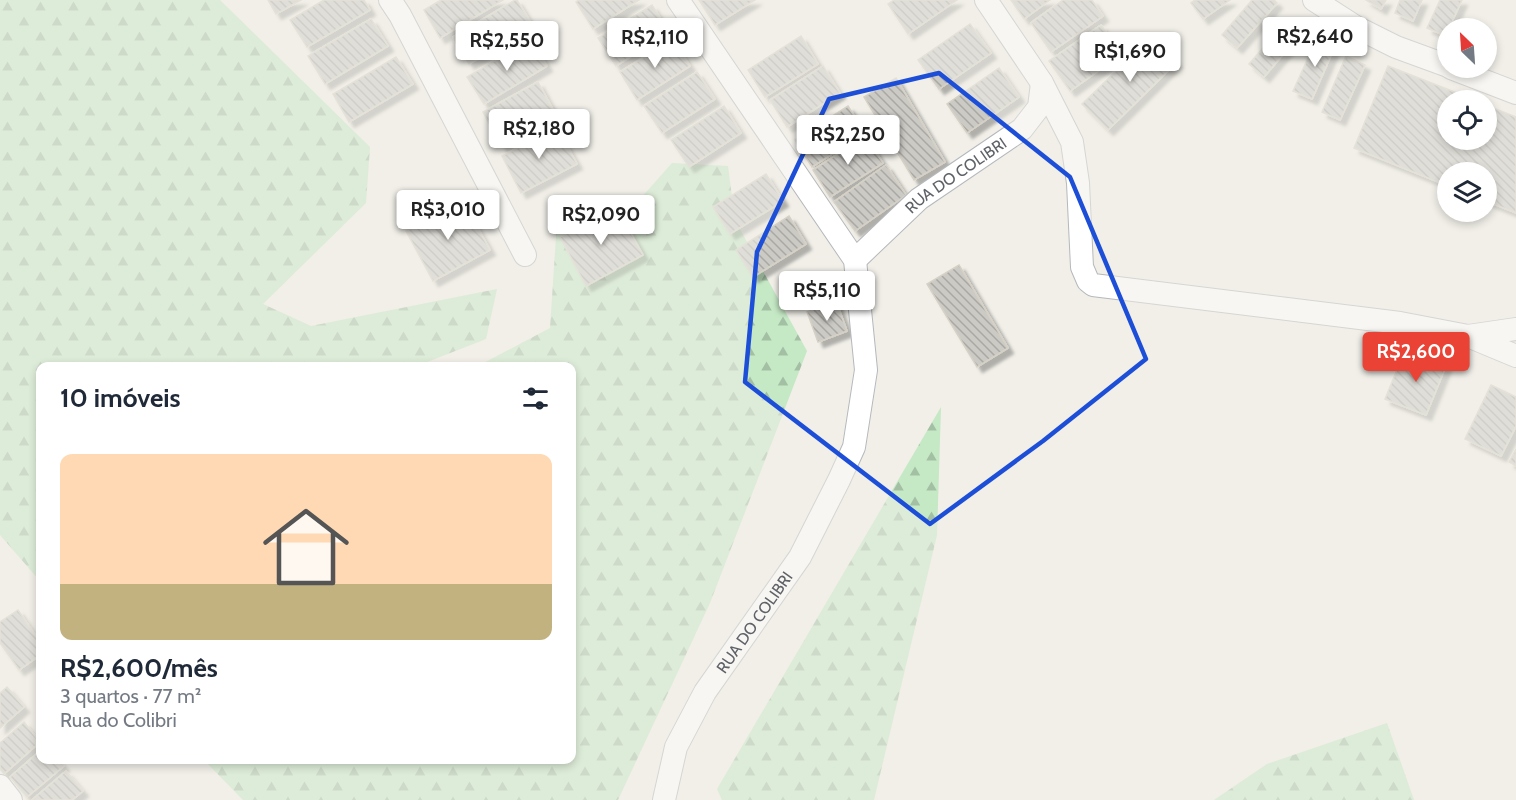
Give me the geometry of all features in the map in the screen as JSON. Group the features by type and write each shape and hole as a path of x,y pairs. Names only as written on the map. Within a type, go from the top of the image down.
{"street":[{"path":"390,0 400,15 525,255"},
{"path":"678,0 855,260"},
{"path":"986,0 1042,83 1072,142 1078,183 1082,267 1088,281 1093,285 1400,323 1468,336 1516,356"},
{"path":"1314,0 1356,27 1437,62"},
{"path":"1477,78 1516,93"},
{"name":"RUA DO COLIBRI","path":"664,800 676,747 705,692 800,557 854,447 866,370 855,260 919,199 1022,129 1039,107 1042,83"},
{"path":"1468,336 1516,329"},
{"path":"0,786 11,800"}],"highlighted area":[{"path":"939,73 1070,177 1146,359 1043,441 930,524 745,382 757,252 829,99"}],"green space":[{"path":"0,0 220,0 370,147 366,203 263,304 311,326 497,289 486,339 427,362 36,362 36,576 0,535"},
{"path":"672,163 728,166 735,220 807,351 710,603 618,800 243,800 208,764 576,764 576,362 486,362 550,328 558,207 595,250"},
{"path":"941,407 937,535 874,800 722,800 717,789"},
{"path":"1387,723 1414,800 1214,800 1267,764"}],"building":[{"path":"268,0 301,0 276,14"},
{"path":"324,0 364,0 370,10 307,47 290,20"},
{"path":"441,0 503,0 440,38 424,10"},
{"path":"515,0 533,26 469,64 453,37"},
{"path":"579,0 639,0 593,29 576,2"},
{"path":"699,0 755,0 715,25"},
{"path":"894,0 957,0 908,34 888,4"},
{"path":"1011,0 1050,0 1024,19"},
{"path":"1063,0 1092,0 1103,16 1051,52 1031,23"},
{"path":"1195,0 1230,0 1203,19 1191,3"},
{"path":"1252,0 1274,0 1277,3 1237,48 1222,35"},
{"path":"1366,0 1386,0 1381,9"},
{"path":"1400,0 1422,0 1413,21 1395,13"},
{"path":"1440,0 1462,0 1454,18 1437,18 1437,32 1427,28"},
{"path":"652,5 669,32 616,66 598,38"},
{"path":"371,19 388,46 325,84 308,56"},
{"path":"1288,19 1303,31 1264,77 1249,64"},
{"path":"970,24 991,53 939,89 918,60"},
{"path":"1101,25 1122,54 1070,91 1049,61"},
{"path":"801,36 818,64 765,97 748,70"},
{"path":"1152,36 1177,62 1108,130 1082,104"},
{"path":"1318,36 1336,44 1312,99 1293,91"},
{"path":"531,39 547,66 484,104 467,77"},
{"path":"673,39 690,66 637,100 620,72"},
{"path":"1346,56 1365,65 1340,120 1322,112"},
{"path":"396,57 413,84 349,122 333,94"},
{"path":"823,66 840,93 787,127 770,100"},
{"path":"1388,66 1449,90 1437,90 1437,150 1497,150 1497,109 1516,117 1516,213 1497,205 1497,162 1437,162 1437,182 1354,148"},
{"path":"999,68 1019,97 967,133 947,104"},
{"path":"697,72 715,99 662,133 644,106"},
{"path":"896,78 945,162 914,180 864,97"},
{"path":"538,82 557,117 502,147 483,112"},
{"path":"724,106 741,133 689,167 671,140"},
{"path":"848,106 865,133 812,167 795,140"},
{"path":"557,127 577,164 521,193 502,156"},
{"path":"865,136 883,163 830,197 813,170"},
{"path":"886,165 906,195 855,231 834,202"},
{"path":"766,174 783,201 730,234 713,207"},
{"path":"463,201 490,250 433,281 406,231"},
{"path":"616,206 643,255 586,286 560,237"},
{"path":"789,216 806,244 753,277 736,250"},
{"path":"959,265 1008,348 977,367 927,284"},
{"path":"836,301 847,331 818,342 807,312"},
{"path":"1405,350 1446,366 1426,415 1385,399"},
{"path":"1491,385 1516,397 1516,426 1501,456 1465,439"},
{"path":"1516,449 1516,466 1509,462"},
{"path":"18,610 36,636 36,658 19,670 0,643 0,622"},
{"path":"7,687 24,707 0,728 0,693"},
{"path":"24,722 36,737 36,746 4,774 0,769 0,743"},
{"path":"36,754 36,764 62,764 64,766 27,797 10,777"},
{"path":"66,771 83,791 72,800 32,800"}]}
